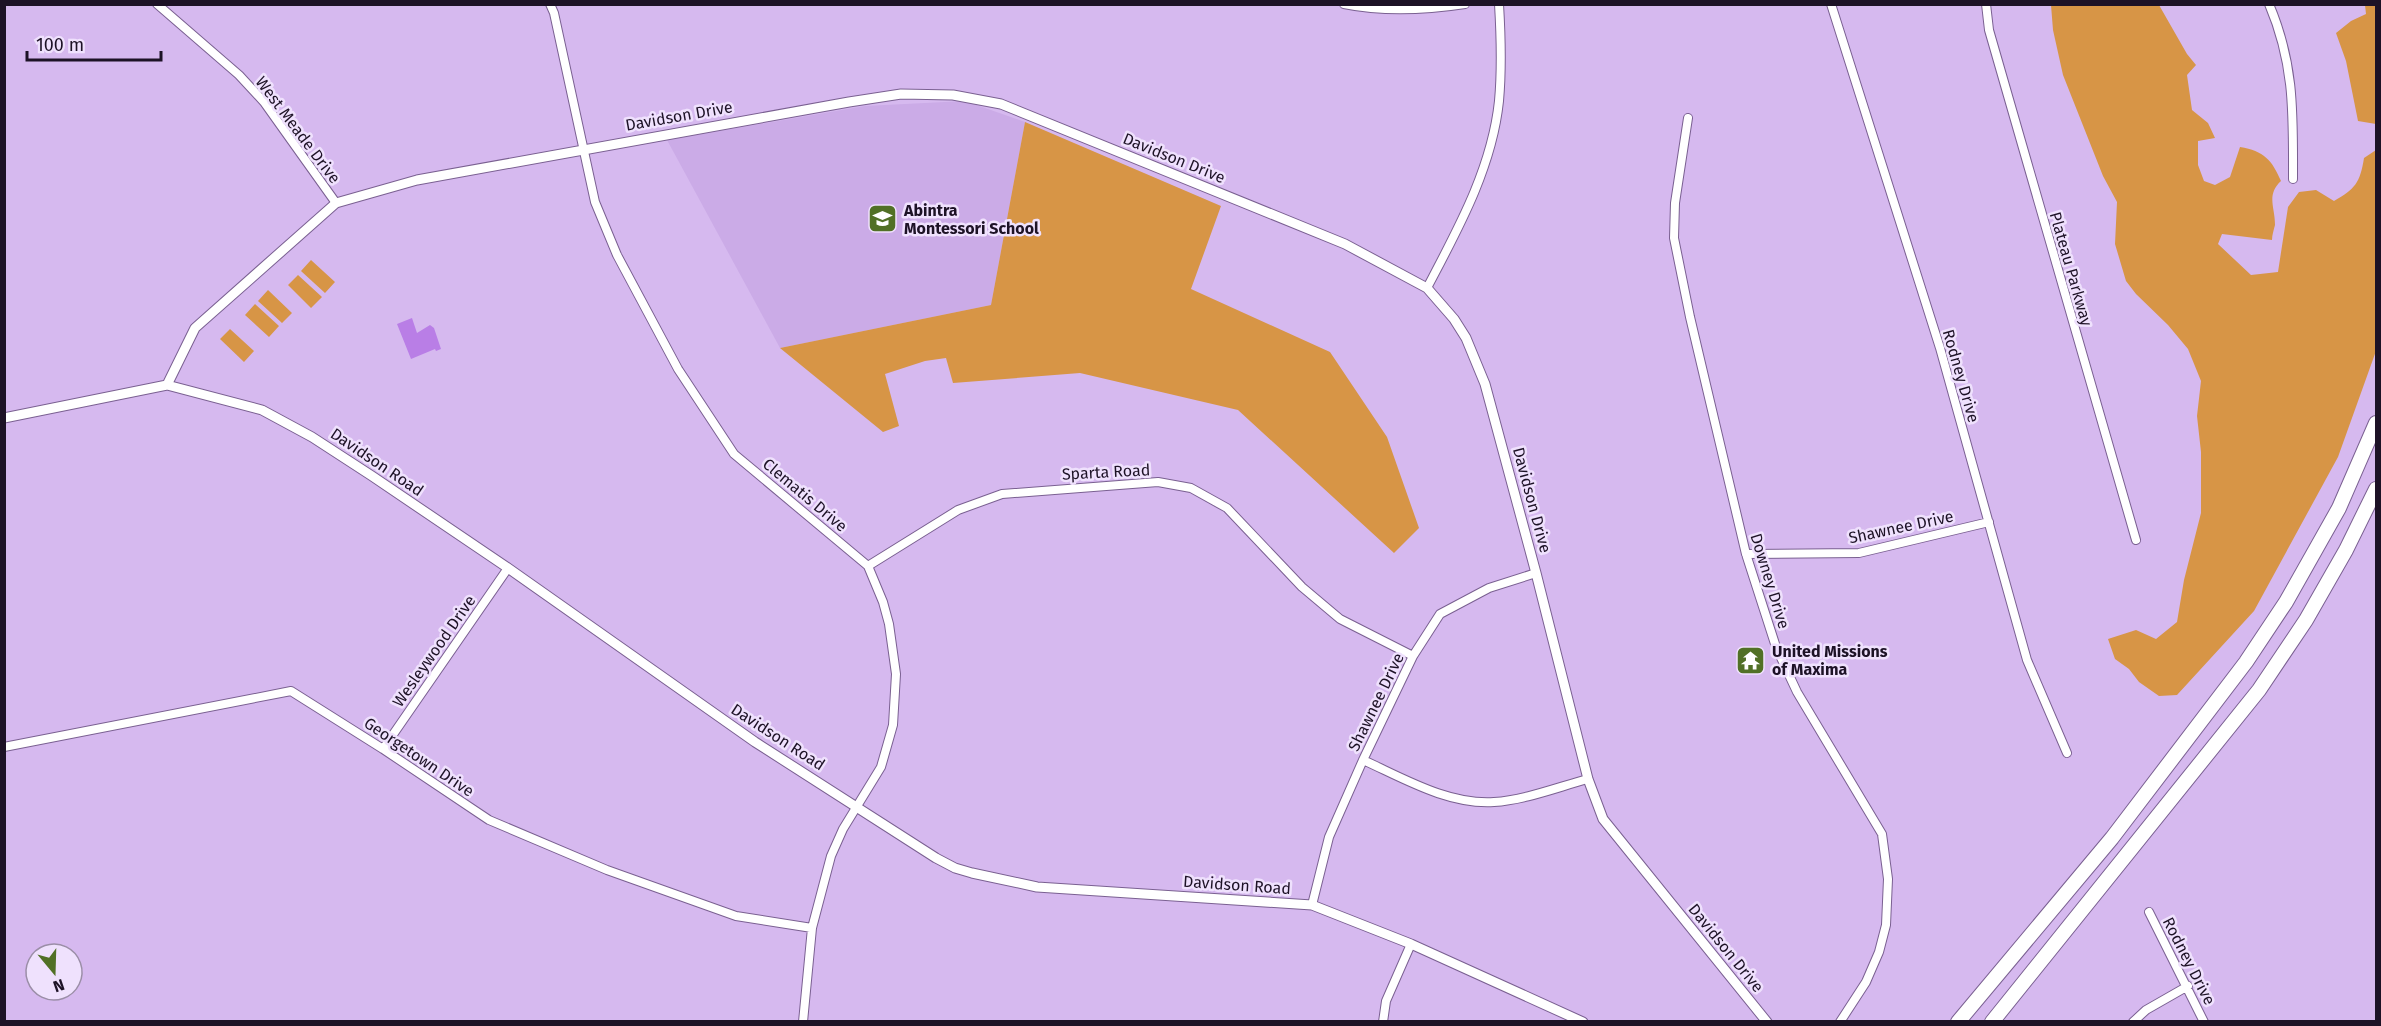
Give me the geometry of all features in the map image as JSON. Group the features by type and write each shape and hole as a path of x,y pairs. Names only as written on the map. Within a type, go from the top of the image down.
{"highway":[{"path":"1958,1022 2112,838 2246,663 2286,602 2339,508 2376,423"},
{"path":"1992,1022 2259,690 2312,610 2346,550 2376,489"}],"street":[{"name":"West Meade Drive","path":"156,4 239,75 264,102 336,203"},
{"name":"Clematis Drive","path":"550,4 554,13 595,202 617,255 678,369 734,454 868,566 883,602 889,624 896,668 896,694 892,725 880,767 843,829 831,856 812,928 803,1022"},
{"path":"1344,4 1361,8 1401,9 1465,4"},
{"path":"1426,288 1461,223 1487,154 1499,103 1502,53 1499,4"},
{"name":"Rodney Drive","path":"1831,4 1940,348 2027,660 2067,753"},
{"name":"Plateau Parkway","path":"1986,4 1989,30 2136,540"},
{"path":"2269,4 2285,50 2292,84 2293,179"},
{"name":"Davidson Drive","path":"166,385 195,328 336,203 417,180 837,103 901,94 953,95 1012,108 1345,244 1426,288 1454,319 1466,338 1485,384 1588,779 1603,819 1767,1022"},
{"name":"Downey Drive","path":"1688,118 1675,203 1674,238 1690,317 1746,554 1776,647 1797,692 1882,834 1887,879 1886,925 1879,952 1866,982 1840,1022"},
{"name":"Davidson Road","path":"4,418 166,385 262,410 322,444 508,568 755,742 955,868 1001,881 1078,891 1234,898 1312,905 1411,944 1583,1022"},
{"name":"Sparta Road","path":"868,566 958,510 1002,494 1158,482 1191,488 1227,508 1302,587 1340,619 1413,656"},
{"name":"Shawnee Drive","path":"1746,554 1859,554 1989,522"},
{"name":"Wesleywood Drive","path":"383,748 508,568"},
{"name":"Shawnee Drive","path":"1312,905 1329,837 1413,656 1440,614 1489,588 1536,573"},
{"name":"Georgetown Drive","path":"4,747 291,691 383,748 489,820 598,866 736,916 812,928"},
{"path":"1363,760 1438,793 1464,800 1494,802 1588,779"},
{"name":"Rodney Drive","path":"2149,912 2204,1022"},
{"path":"1383,1022 1386,1001 1411,944"},
{"path":"2133,1022 2146,1010 2188,986"}],"shaded area":[{"path":"2051,5 2159,5 2187,54 2196,65 2187,75 2192,110 2208,123 2215,138 2198,141 2198,165 2204,181 2215,185 2230,177 2240,147 2255,151 2266,158 2281,181 2276,186 2272,202 2275,225 2272,240 2222,234 2218,244 2251,275 2278,272 2288,207 2299,192 2316,190 2334,201 2352,189 2361,174 2364,158 2376,150 2376,351 2338,457 2254,611 2177,695 2159,696 2139,682 2129,669 2115,659 2108,639 2136,630 2156,639 2177,622 2184,580 2201,513 2201,452 2197,416 2201,381 2188,349 2126,281 2115,244 2117,202 2103,176 2063,75 2053,30"},
{"path":"2365,5 2376,5 2376,124 2358,121 2346,61 2336,33 2351,21 2366,14"},
{"path":"965,101 1025,122 991,305 780,348 667,140 865,106"},
{"path":"1025,122 1221,206 1191,289 1330,352 1387,437 1419,528 1394,553 1238,410 1080,373 953,383 946,358 925,361 885,374 899,426 883,432 780,348 991,305"},
{"path":"311,260 335,282 325,293 301,271"},
{"path":"298,275 322,297 311,308 288,285"},
{"path":"268,290 292,313 282,323 258,301"},
{"path":"255,304 279,326 269,337 245,315"},
{"path":"412,318 417,333 430,325 434,328 441,349 436,351 435,349 411,359 397,324"},
{"path":"230,329 254,351 244,362 220,339"}],"place":[{"name":"Abintra Montessori School","path":"883,219"},
{"name":"United Missions of Maxima","path":"1751,660"}]}
